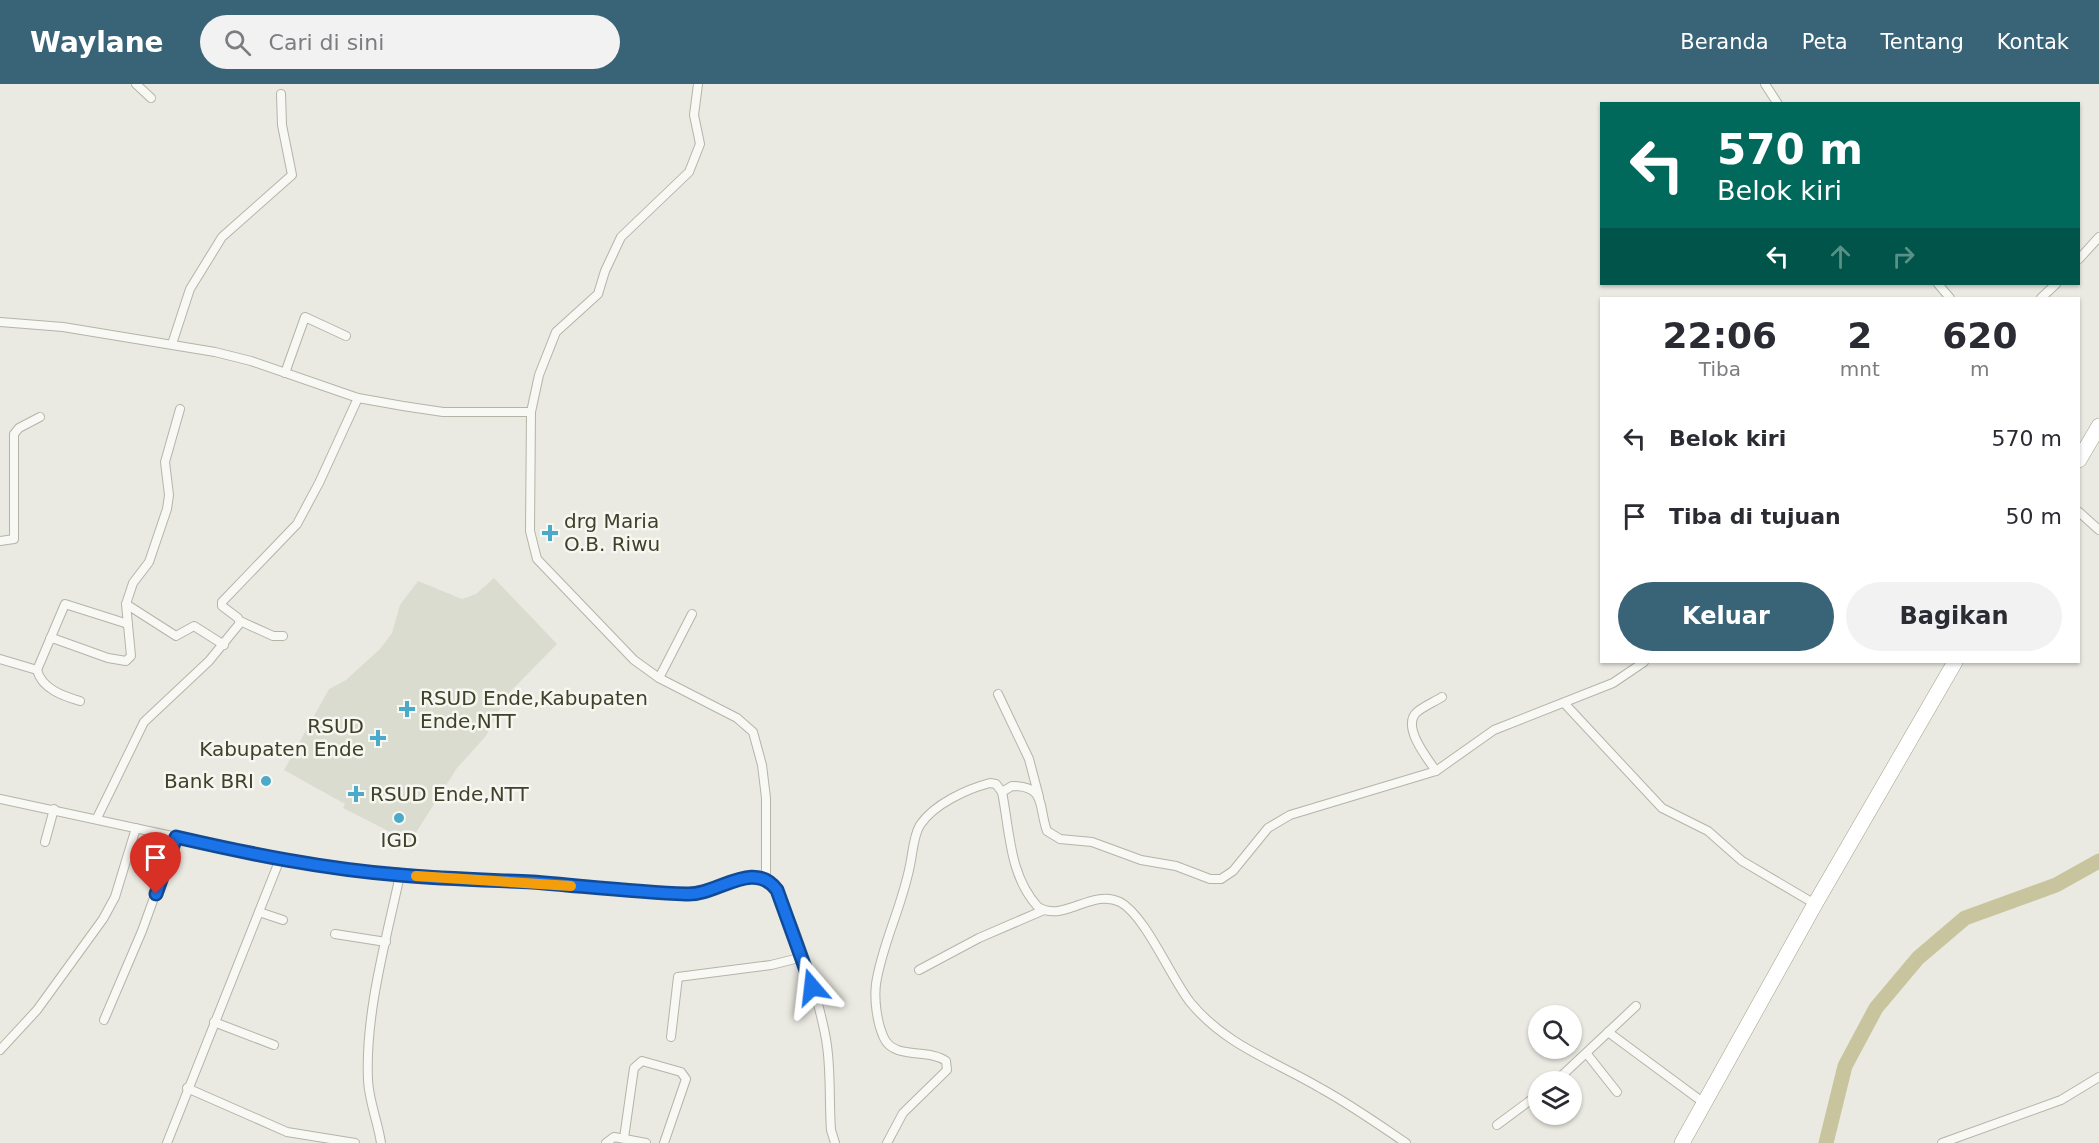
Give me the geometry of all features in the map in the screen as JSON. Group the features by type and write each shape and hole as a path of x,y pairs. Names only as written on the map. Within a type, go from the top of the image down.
{"highway":[{"path":"2080,458 2099,426"},
{"path":"1682,1143 1815,904 1954,663"}],"street":[{"path":"136,84 151,98"},
{"path":"698,84 694,115 700,144 689,171 621,237 605,271 598,294 556,332 539,375 531,412 530,531 537,559 634,660 659,678 737,718 753,732 762,765 766,798 766,879"},
{"path":"1765,84 1777,102"},
{"path":"172,344 190,289 222,237 292,175 282,125 281,94"},
{"path":"2080,258 2099,237"},
{"path":"1939,285 1949,297"},
{"path":"2043,297 2055,285"},
{"path":"285,373 305,317 346,336"},
{"path":"0,322 63,327 215,352 358,398 443,412 531,412"},
{"path":"283,636 273,636 240,621 222,606 222,602 297,524 320,483 358,398"},
{"path":"50,639 108,658 126,661 131,656 126,604 133,583 149,562 167,509 169,495 165,462 180,409"},
{"path":"0,542 14,539 14,434 19,428 40,417"},
{"path":"2080,513 2099,530"},
{"path":"80,701 56,692 39,678 37,670 65,604 128,624"},
{"path":"126,604 174,635 192,625 224,645"},
{"path":"659,678 692,614"},
{"path":"97,818 144,722 224,645 240,621"},
{"path":"0,659 37,670"},
{"path":"998,694 1029,759 1047,831 1060,839 1092,842 1141,860 1176,866 1210,879 1221,879 1233,871 1268,828 1290,815 1437,771 1494,730 1565,704 1613,683 1643,663"},
{"path":"1437,771 1412,729 1412,719 1416,713 1442,697"},
{"path":"1565,704 1662,808 1708,831 1742,861 1815,904"},
{"path":"887,1143 903,1113 926,1090 938,1082 947,1070 946,1061 938,1056 900,1051 891,1047 885,1040 875,1001 880,964 901,906 918,828 926,818 948,801 983,785 996,784 1002,792 1013,861 1033,902 1044,910 1054,912 1097,898 1107,898 1122,903 1137,918 1189,1000 1214,1029 1320,1088 1406,1143"},
{"path":"1002,792 1007,788 1022,786 1040,797"},
{"path":"0,798 280,859 400,875 698,894 744,877 766,879 777,890 803,957 827,1047 831,1130 836,1143"},
{"path":"45,842 54,810"},
{"path":"0,1050 37,1010 103,919 116,897 136,828"},
{"path":"104,1020 142,931 176,837"},
{"path":"167,1143 280,859"},
{"path":"381,1143 370,1100 368,1070 377,989 400,875"},
{"path":"919,970 979,938 1044,910"},
{"path":"259,912 283,920"},
{"path":"335,934 386,942"},
{"path":"671,1037 678,977 771,965 803,957"},
{"path":"1568,1071 1636,1005"},
{"path":"214,1022 274,1045"},
{"path":"1608,1032 1704,1102"},
{"path":"1587,1054 1617,1092"},
{"path":"624,1138 634,1068 642,1060 681,1072 686,1079 664,1143"},
{"path":"1942,1143 2061,1100 2099,1077"},
{"path":"187,1088 287,1132 355,1143"},
{"path":"1497,1125 1528,1102"},
{"path":"606,1143 614,1137 646,1143"}],"shaded area":[{"name":"RSUD Ende,Kabupaten Ende,NTT","path":"494,578 557,644 507,695 486,736 457,768 410,842 343,808 345,804 284,770 329,689 346,680 380,649 392,633 400,605 418,581 462,599 476,594"}],"waterway":[{"path":"1826,1143 1845,1066 1876,1008 1918,958 1965,918 2056,885 2099,861"}],"slow traffic":[{"path":"416,876 571,886"}],"place":[{"name":"drg Maria O.B. Riwu","path":"550,533"},
{"name":"RSUD Ende,Kabupaten Ende,NTT","path":"407,709"},
{"name":"RSUD Kabupaten Ende","path":"378,738"},
{"name":"Bank BRI","path":"266,781"},
{"name":"RSUD Ende,NTT","path":"356,794"},
{"name":"IGD","path":"399,818"}],"route":[{"path":"156,894 176,837 280,859 348,869 400,875 633,891 703,894 735,880 754,876 766,879 777,890 812,987"}]}
